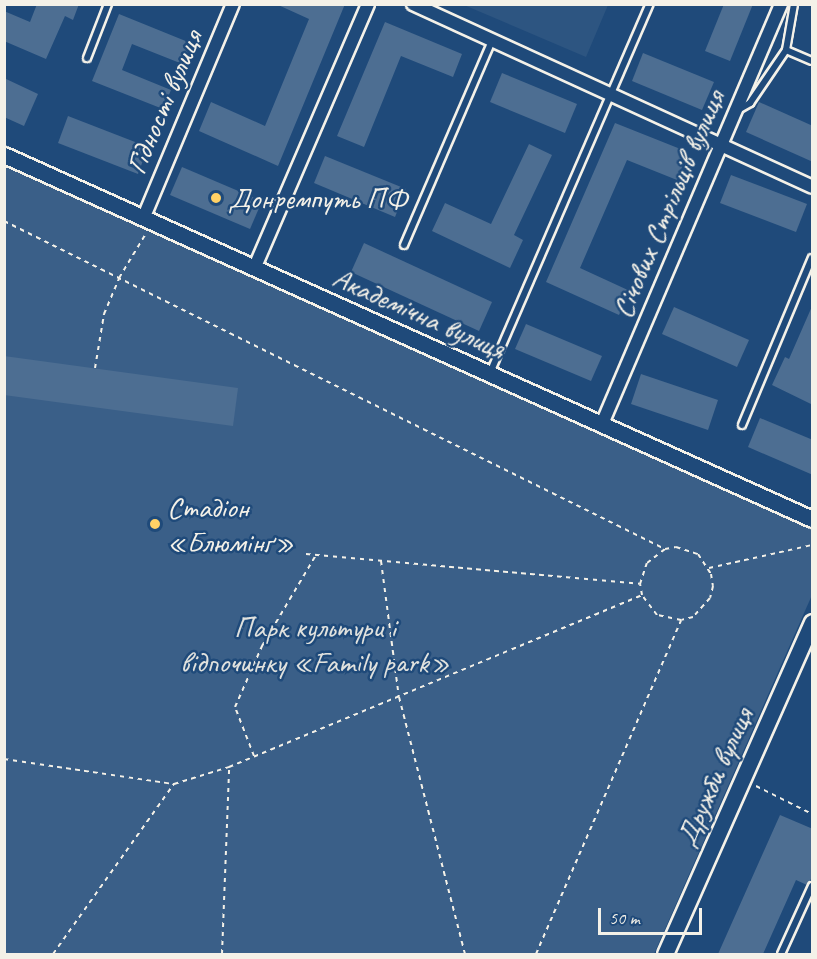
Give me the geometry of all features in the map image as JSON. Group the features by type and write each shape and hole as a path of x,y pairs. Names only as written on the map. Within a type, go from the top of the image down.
{"street":[{"name":"Гідності вулиця","path":"148,221 233,4"},
{"path":"254,269 368,4"},
{"path":"413,4 813,187"},
{"name":"Січових Стрільців вулиця","path":"602,424 782,4"},
{"name":"Академічна вулиця","path":"4,154 254,269 813,519"},
{"name":"Дружби вулиця","path":"665,954 813,622"}],"lane":[{"path":"87,58 108,4"},
{"path":"490,374 650,4"},
{"path":"735,112 750,104 786,50 794,4"},
{"path":"404,245 492,41"},
{"path":"786,50 813,61"},
{"path":"742,425 813,258"},
{"path":"781,954 813,886"}],"path":[{"path":"4,221 665,549 687,549 698,554 709,568 713,586 710,598 703,609 681,621 536,954"},
{"path":"95,368 104,314 119,278 148,221"},
{"path":"709,568 813,544"},
{"path":"665,549 647,563 640,584 642,596 657,615 681,621"},
{"path":"306,554 640,584"},
{"path":"254,757 235,707 262,646 316,555"},
{"path":"381,561 399,697 465,954"},
{"path":"4,759 174,784 254,757 642,596"},
{"path":"222,954 229,767"},
{"path":"743,780 813,814"},
{"path":"53,954 174,784"}],"shaded area":[{"path":"464,5 608,5 586,57"}],"green space":[{"name":"Парк культури і відпочинку «Family park»","path":"5,166 812,527 812,595 654,954 5,954"}],"building":[{"path":"37,4 79,4 73,20 65,16 46,59 4,41 4,11 30,22"},
{"path":"276,4 345,4 278,166 199,131 211,102 265,126 309,19"},
{"path":"724,4 753,4 730,61 705,51"},
{"path":"119,14 193,44 185,65 132,44 122,70 171,90 163,109 92,81"},
{"path":"385,22 462,54 453,77 401,56 364,147 337,136"},
{"path":"643,53 714,82 702,110 632,81"},
{"path":"502,73 577,104 565,133 490,102"},
{"path":"4,78 38,94 24,126 4,117"},
{"path":"759,102 813,126 813,162 746,132"},
{"path":"68,116 148,147 138,174 58,143"},
{"path":"615,123 688,152 677,180 627,160 580,268 630,291 619,315 546,282"},
{"path":"529,144 552,155 514,235 523,240 510,268 432,231 445,203 491,224"},
{"path":"325,156 406,189 395,217 314,183"},
{"name":"Донремпуть ПФ","path":"182,167 262,201 250,229 170,195"},
{"path":"731,175 807,204 796,232 720,203"},
{"path":"364,243 492,302 479,331 351,272"},
{"path":"813,304 813,405 772,385 785,357 789,359"},
{"path":"674,307 749,340 737,367 662,334"},
{"path":"526,324 602,356 591,381 515,349"},
{"path":"4,356 238,388 233,426 4,395"},
{"path":"641,374 718,400 708,430 631,404"},
{"path":"760,418 813,440 813,475 748,447"},
{"path":"780,815 813,829 813,876 807,885 796,880 763,954 718,954"}],"place":[{"name":"Донремпуть ПФ","path":"216,198"},
{"name":"Стадіон «Блюмінґ»","path":"155,524"}]}
